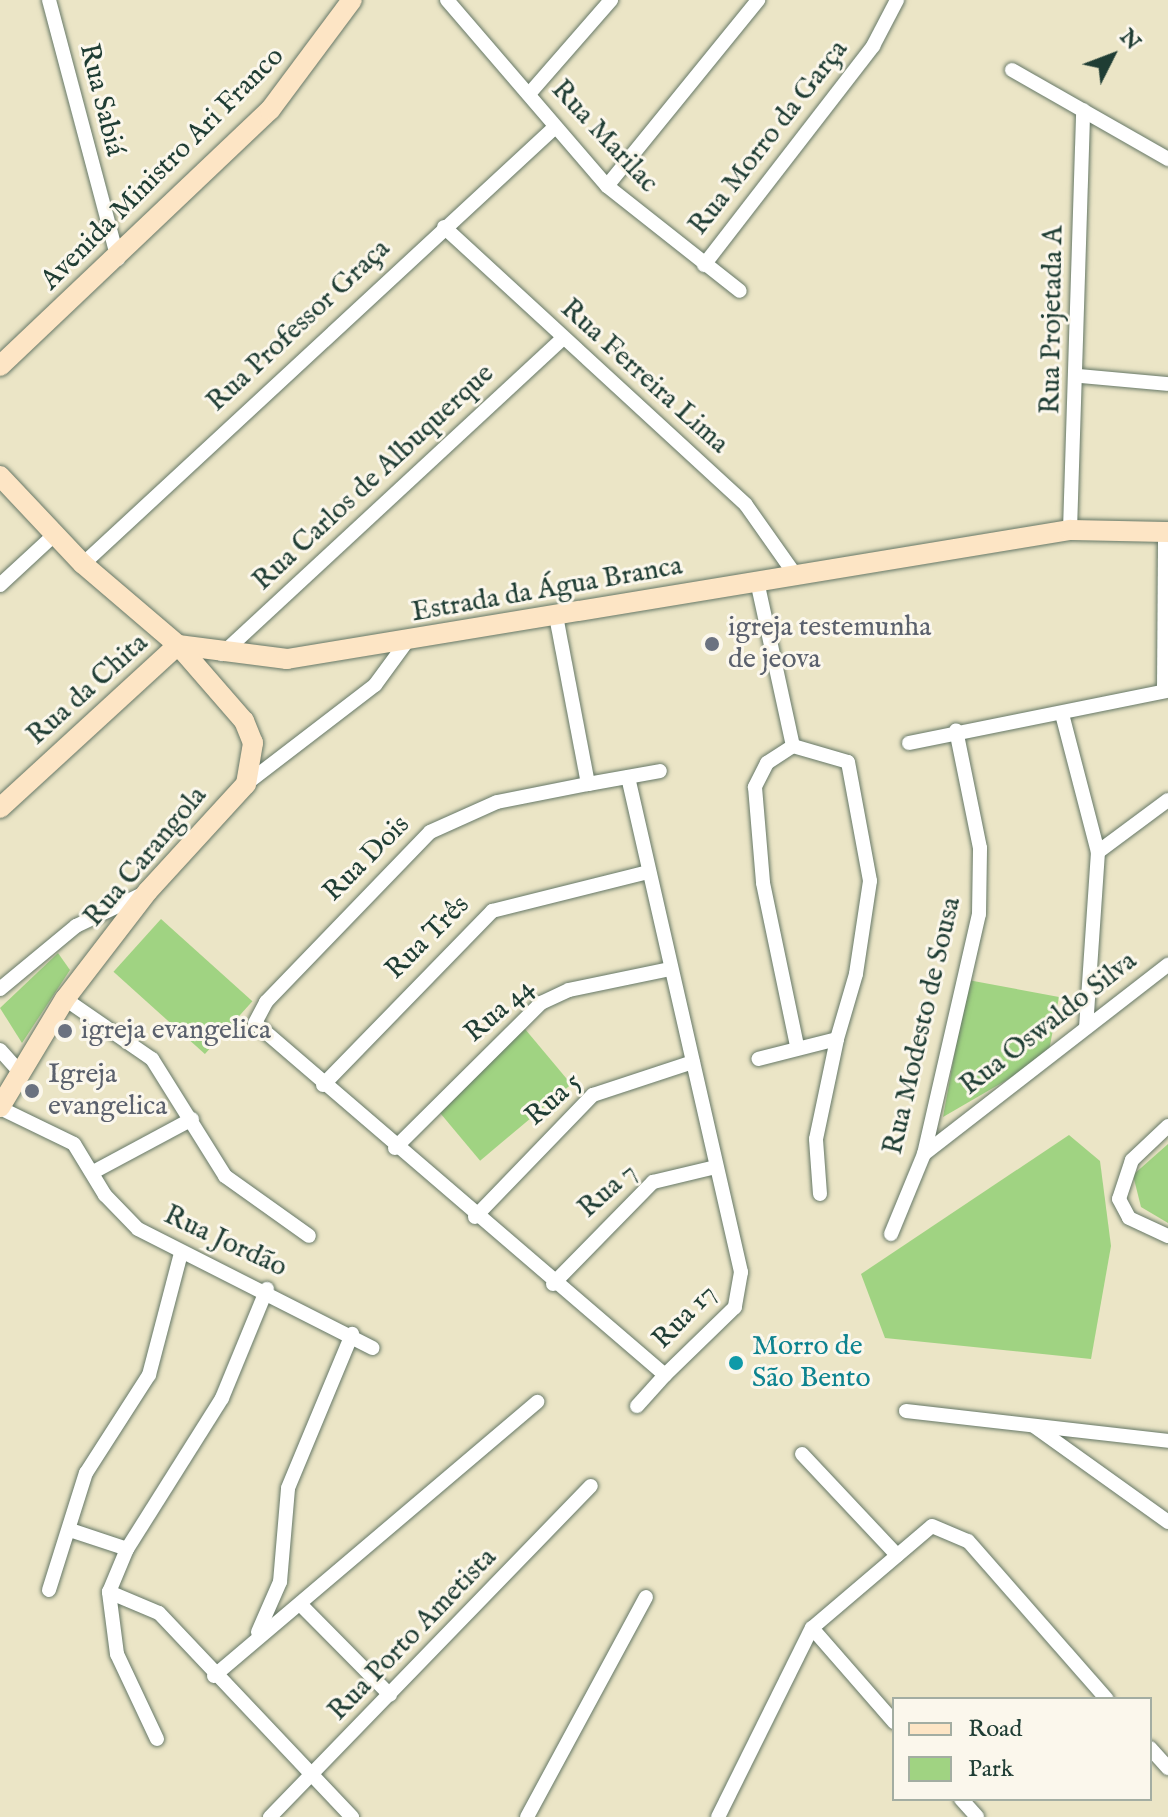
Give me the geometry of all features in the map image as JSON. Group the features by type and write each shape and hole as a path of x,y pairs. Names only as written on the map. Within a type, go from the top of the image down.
{"main road":[{"name":"Avenida Ministro Ari Franco","path":"0,366 118,259 270,110 352,0"},
{"name":"Estrada da Água Branca","path":"0,476 83,564 178,645 220,656 287,659 405,644 757,581 1070,530 1166,532"},
{"name":"Rua Carangola","path":"0,1107 18,1070 65,999 147,892 246,784 253,743 244,721 178,645"},
{"name":"Rua da Chita","path":"0,808 178,645"}],"street":[{"name":"Rua Sabiá","path":"49,0 118,259"},
{"path":"529,94 611,0"},
{"path":"607,186 758,0"},
{"name":"Rua Morro da Garça","path":"704,265 873,46 897,0"},
{"name":"Rua Marilac","path":"454,2 529,94 553,129 607,186 740,291"},
{"path":"1012,70 1168,159"},
{"name":"Rua Projetada A","path":"1070,530 1080,376 1083,110"},
{"name":"Rua Professor Graça","path":"83,564 553,129"},
{"name":"Rua Ferreira Lima","path":"444,227 562,339 746,505 796,576"},
{"name":"Rua Carlos de Albuquerque","path":"220,656 562,339"},
{"path":"1080,376 1168,384"},
{"path":"909,743 956,730 1062,714 1166,690 1166,532"},
{"path":"0,585 55,534"},
{"path":"757,581 793,746"},
{"path":"556,616 588,784"},
{"path":"246,784 375,685 405,644"},
{"path":"1062,714 1098,852 1086,1027"},
{"name":"Rua Modesto de Sousa","path":"891,1234 924,1154 982,880 956,730"},
{"path":"797,1046 763,883 755,787 767,763 793,746 848,762 870,881 856,974 837,1039 816,1139 820,1194"},
{"name":"Rua Dois","path":"260,1033 255,1023 266,1002 430,832 497,802 660,771"},
{"name":"Rua 17","path":"260,1033 553,1284 665,1375 742,1293 628,777"},
{"path":"1098,852 1168,800"},
{"name":"Rua Três","path":"323,1085 492,911 525,897 649,872"},
{"path":"0,989 76,926 147,892"},
{"name":"Rua Oswaldo Silva","path":"924,1154 1168,965"},
{"name":"Rua 44","path":"395,1148 541,1003 569,990 670,969"},
{"path":"65,999 152,1059 225,1176 309,1236"},
{"path":"758,1059 797,1046 837,1039"},
{"path":"0,1050 18,1070"},
{"name":"Rua 5","path":"475,1217 593,1095 693,1062"},
{"name":"Rua Jordão","path":"0,1107 74,1144 121,1214 181,1253 267,1289 373,1348"},
{"path":"95,1171 192,1119"},
{"path":"1168,1126 1123,1175 1119,1199 1129,1218 1168,1236"},
{"name":"Rua 7","path":"553,1284 653,1182 716,1167"},
{"path":"49,1590 86,1473 149,1375 181,1253"},
{"path":"157,1739 117,1654 109,1592 127,1549 222,1398 267,1289"},
{"path":"257,1632 280,1582 288,1488 352,1334"},
{"path":"637,1406 665,1375"},
{"path":"214,1676 257,1632 302,1606 537,1402"},
{"path":"906,1411 1168,1441"},
{"path":"1030,1424 1168,1522"},
{"path":"802,1454 897,1555"},
{"name":"Rua Porto Ametista","path":"270,1817 312,1778 591,1486"},
{"path":"718,1817 812,1628 932,1526 955,1530 1105,1697"},
{"path":"70,1530 127,1549"},
{"path":"109,1592 159,1613 214,1676 352,1817"},
{"path":"527,1817 646,1597"},
{"path":"302,1606 390,1695"},
{"path":"812,1628 892,1720"},
{"path":"1152,1750 1168,1768"},
{"path":"963,1801 977,1817"}],"green space":[{"path":"161,919 252,1001 205,1054 113,972"},
{"path":"58,953 70,970 22,1043 0,1008"},
{"path":"968,980 1059,997 1048,1056 943,1117"},
{"path":"525,1029 571,1084 480,1161 434,1105"},
{"path":"1069,1135 1100,1161 1111,1246 1091,1359 885,1338 861,1274"},
{"path":"1168,1144 1168,1223 1141,1207 1133,1175"}],"place":[{"name":"igreja testemunha de jeova","path":"712,644"},
{"name":"igreja evangelica","path":"65,1031"},
{"name":"Igreja evangelica","path":"32,1091"},
{"name":"Morro de São Bento","path":"736,1363"}]}
